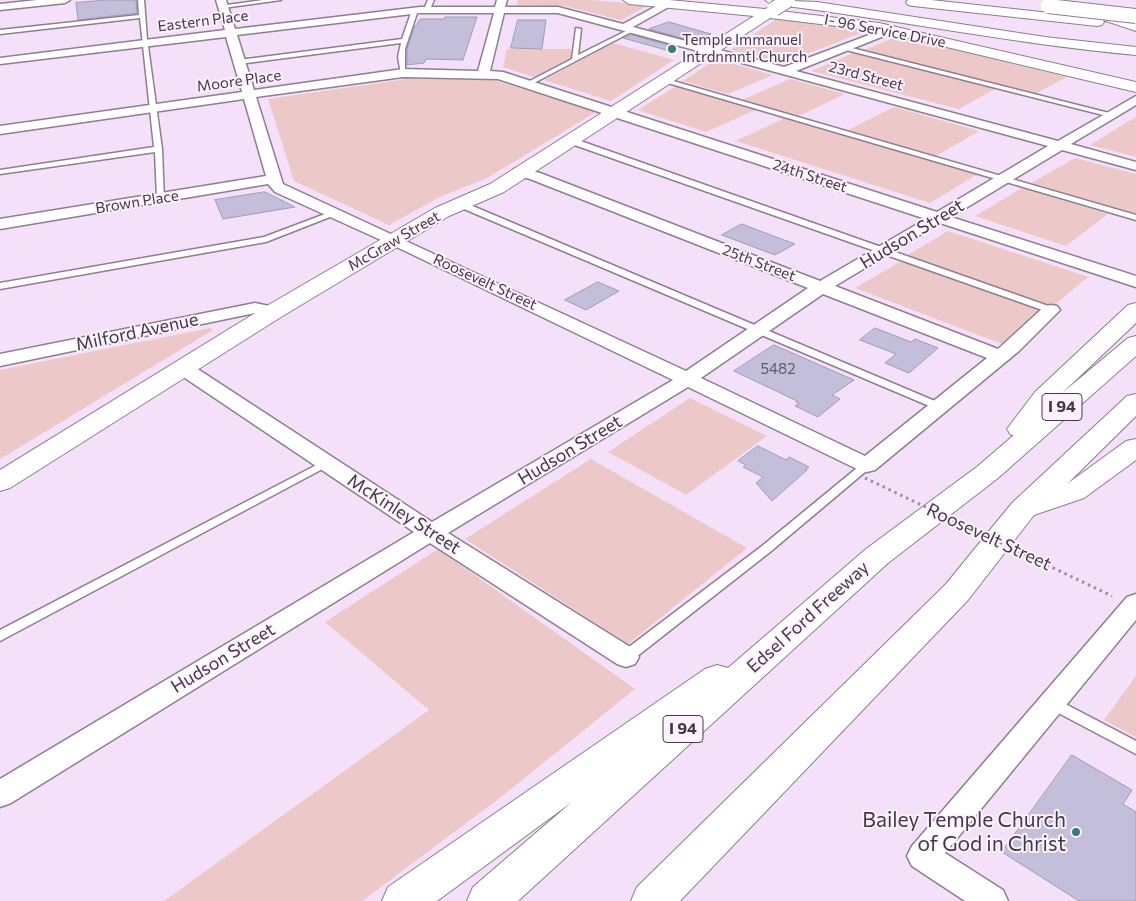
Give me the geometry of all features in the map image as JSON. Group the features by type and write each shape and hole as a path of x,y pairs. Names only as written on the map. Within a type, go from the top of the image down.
{"main road":[{"name":"I- 96 Service Drive","path":"629,0 770,7 890,30 1136,87"},
{"name":"McGraw Street","path":"0,482 273,312 442,212 497,188 709,51 770,7 788,0"},
{"path":"989,0 1053,3 1136,16"},
{"path":"901,1 1136,27"},
{"path":"1053,3 1136,27"},
{"path":"770,7 903,18 1064,44 1136,51"},
{"path":"903,18 1117,63"},
{"path":"988,472 1044,397 1136,310"},
{"name":"Edsel Ford Freeway","path":"488,901 877,556 988,472 1136,343"},
{"name":"I 94","path":"652,901 957,592 1022,510 1136,402"},
{"path":"1022,510 1074,492 1136,448"},
{"path":"403,901 718,677 877,556"},
{"path":"666,901 692,859"}],"street":[{"path":"0,7 65,0"},
{"path":"222,3 274,179"},
{"path":"628,29 668,3"},
{"name":"Eastern Place","path":"0,61 415,10 429,5 501,5"},
{"path":"484,75 501,5"},
{"name":"23rd Street","path":"501,5 558,10 1136,166"},
{"path":"578,29 578,20 587,18"},
{"path":"785,71 890,30"},
{"name":"Moore Place","path":"0,130 403,74 484,75"},
{"name":"24th Street","path":"484,75 499,75 528,84 1136,282"},
{"name":"Hudson Street","path":"0,794 430,532 454,520 688,378 820,288 1136,100"},
{"name":"25th Street","path":"519,172 535,176 998,356"},
{"name":"Brown Place","path":"0,224 274,179"},
{"name":"Roosevelt Street","path":"274,179 280,189 395,240 688,378 866,471"},
{"name":"Milford Avenue","path":"0,360 255,308 273,312"},
{"path":"866,471 938,406 998,356 1012,347 1051,310"},
{"name":"McKinley Street","path":"183,368 430,532 626,657"},
{"path":"992,901 923,856 1052,702 1124,599"}],"lane":[{"path":"141,0 144,43 158,149 161,198"},
{"path":"222,3 278,0"},
{"path":"403,74 401,69 403,41 415,10"},
{"path":"0,32 142,16"},
{"path":"575,60 578,29"},
{"path":"528,84 575,60 628,29"},
{"path":"239,62 403,41"},
{"path":"844,48 1111,115"},
{"path":"664,80 1136,218"},
{"path":"569,140 1051,310"},
{"path":"0,172 158,149"},
{"path":"460,204 938,406"},
{"path":"0,286 266,239 336,214"},
{"path":"0,636 326,463"},
{"path":"626,657 866,471"},
{"path":"1052,702 1136,748"}],"path":[{"name":"Roosevelt Street","path":"866,471 1124,599"}],"shaded area":[{"path":"518,0 591,0 649,5 621,20 565,6 517,5"},
{"path":"778,18 869,30 783,63 731,50"},
{"path":"898,36 1067,77 1037,93 862,51"},
{"path":"613,43 674,60 611,101 544,80"},
{"path":"507,49 571,49 572,59 537,78 503,67"},
{"path":"854,53 997,88 959,109 811,71"},
{"path":"716,59 773,75 728,94 683,81"},
{"path":"407,79 493,80 596,112 487,178 440,197 389,225 294,181 268,99"},
{"path":"790,79 845,94 799,116 742,100"},
{"path":"676,86 758,109 706,132 638,110"},
{"path":"894,107 979,131 936,156 848,130"},
{"path":"787,117 978,174 930,203 736,141"},
{"path":"1136,117 1136,157 1090,145"},
{"path":"1075,158 1136,174 1136,214 1030,184"},
{"path":"1022,188 1108,214 1066,246 975,216"},
{"path":"948,231 1088,277 1051,308 906,256"},
{"path":"903,260 1044,310 1002,344 855,288"},
{"path":"210,328 213,330 0,459 0,370"},
{"path":"690,398 767,436 686,495 608,452"},
{"path":"591,459 747,548 628,644 465,539"},
{"path":"438,549 635,689 501,797 362,901 164,901 429,710 325,622"},
{"path":"1136,676 1136,737 1104,720"}],"building":[{"path":"136,0 137,13 78,20 76,3"},
{"path":"445,17 477,17 463,60 426,59 424,63 407,65 407,49 414,28 420,19 444,19"},
{"path":"518,20 546,20 542,49 511,48"},
{"path":"669,22 711,34 692,41 649,29"},
{"path":"632,35 675,47 666,50 623,38"},
{"path":"265,192 295,207 223,219 215,200"},
{"path":"742,224 795,244 775,255 722,235"},
{"path":"598,282 619,291 586,310 565,300"},
{"path":"875,328 911,342 915,339 938,348 909,373 885,363 896,354 860,340"},
{"path":"774,345 854,380 832,395 840,399 818,417 795,406 799,404 797,401 734,371"},
{"path":"758,446 786,460 789,457 809,467 772,501 756,483 763,477 743,467 746,465 738,461"},
{"name":"Bailey Temple Church of God in Christ","path":"1072,755 1132,790 1123,804 1136,812 1136,901 1079,901 1002,852"}],"place":[{"name":"Temple Immanuel Intrdnmntl Church","path":"672,49"},
{"name":"Bailey Temple Church of God in Christ","path":"1076,832"}]}
